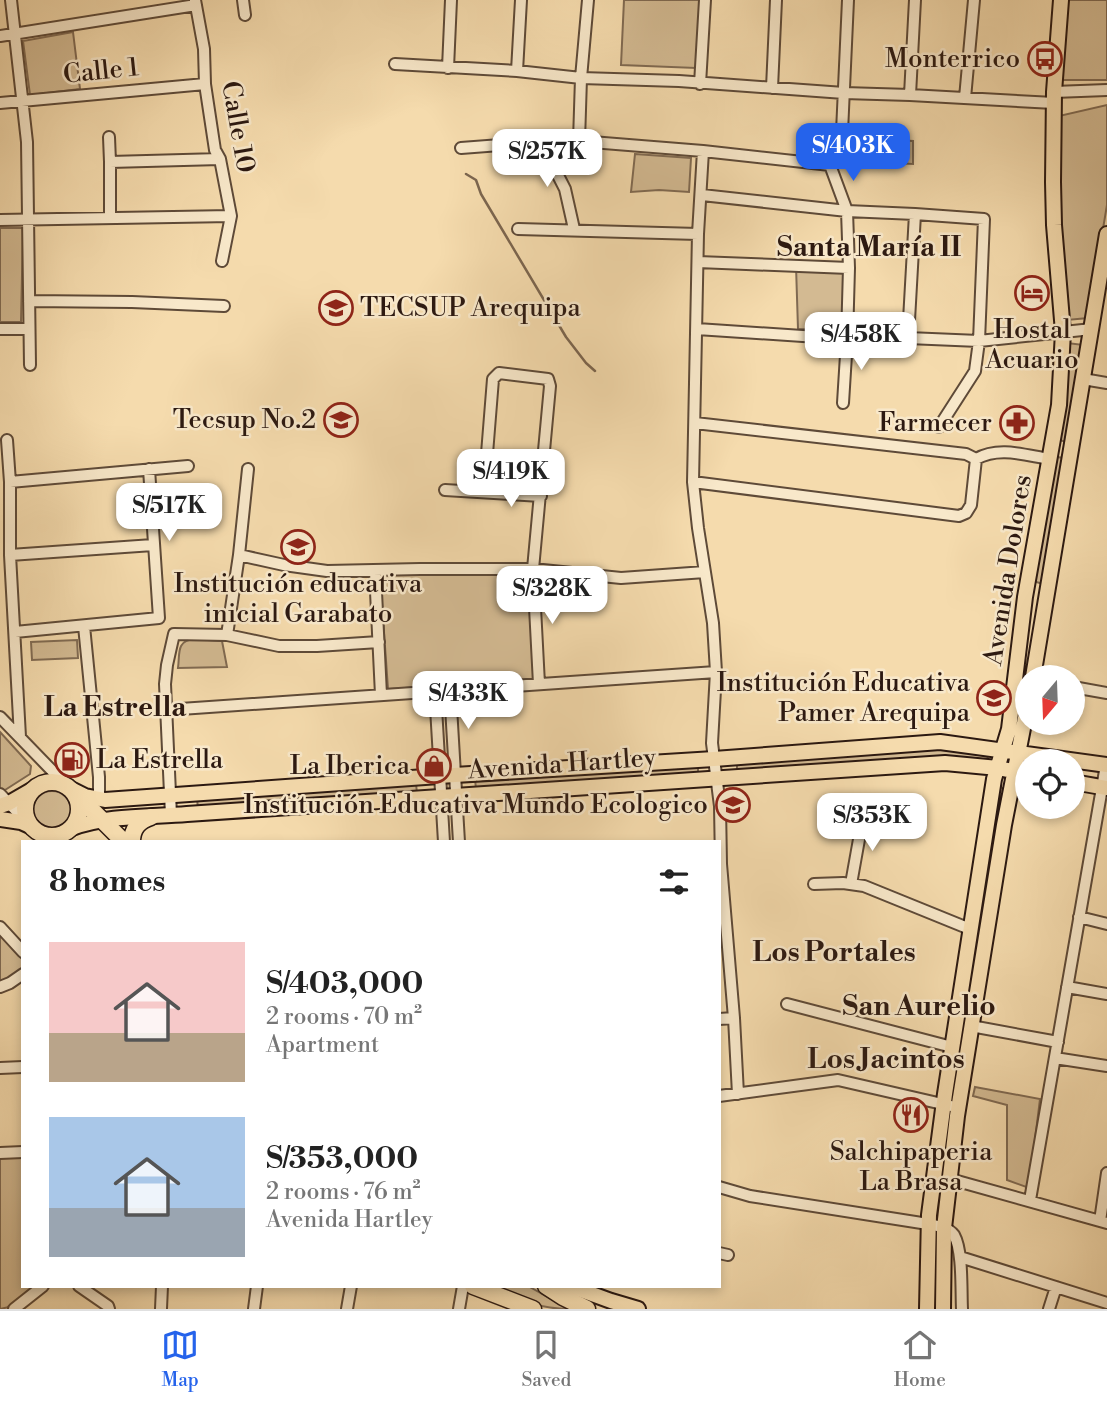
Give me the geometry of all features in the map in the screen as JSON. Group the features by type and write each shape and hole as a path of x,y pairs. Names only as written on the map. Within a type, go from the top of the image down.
{"highway":[{"path":"70,789 79,801 80,812 72,828 55,836 35,830 26,814 28,797 35,788 49,782 57,782 70,789 122,840"},
{"path":"132,840 138,823 151,817"},
{"path":"475,1288 533,1309"},
{"path":"549,1288 587,1309"}],"main road":[{"name":"Avenida Dolores","path":"927,1309 928,1224 943,1104 994,779 1009,729 1025,597 1059,405 1063,332 1053,183 1054,97 1061,0"},
{"name":"Avenida Dolores","path":"1035,665 1107,234"},
{"path":"1050,456 1070,456"},
{"path":"1025,597 1047,600"},
{"name":"Avenida Hartley","path":"70,789 99,799 170,796 940,742 1015,752"},
{"name":"Avenida Hartley","path":"72,828 102,821 171,815 945,763 1015,772"},
{"name":"Avenida Hartley","path":"1085,763 1106,765"},
{"path":"1085,784 1104,788"},
{"path":"3,801 35,788"},
{"path":"943,1309 950,1179 958,1107 1004,825 1015,791"},
{"path":"0,819 21,822 35,830"},
{"path":"474,1288 509,1309"},
{"path":"577,1288 638,1309"}],"street":[{"path":"11,0 27,142 30,365"},
{"path":"243,0 245,15"},
{"path":"448,68 451,0"},
{"path":"517,71 521,0"},
{"path":"579,141 587,0"},
{"path":"700,84 705,0"},
{"path":"772,88 776,0"},
{"path":"843,403 849,268 847,211 830,165 842,132 848,0"},
{"path":"910,94 915,0"},
{"path":"965,98 974,0"},
{"path":"0,36 196,3"},
{"name":"Calle 10","path":"196,3 215,150 220,159 231,216 222,261"},
{"path":"395,64 517,71 581,78 679,81 844,93 965,98 1054,97 1107,90"},
{"name":"Calle 1","path":"0,103 205,84"},
{"path":"109,137 110,218"},
{"path":"461,148 579,141 830,165"},
{"path":"541,142 565,189 574,229"},
{"path":"703,151 698,233 694,482 698,528 713,623 716,671 712,743 720,806 720,840"},
{"path":"110,162 220,159"},
{"path":"702,195 847,211 984,219 979,341 975,371 939,427"},
{"path":"908,338 915,214"},
{"path":"0,220 231,216"},
{"path":"518,229 698,233"},
{"path":"698,262 849,268"},
{"path":"29,301 224,306"},
{"path":"0,329 29,329"},
{"path":"697,330 847,339 979,341 1092,329"},
{"path":"484,492 493,379 499,373 548,379 550,386 533,569 539,684"},
{"path":"1083,379 1107,383"},
{"path":"695,423 966,454 976,459"},
{"path":"7,440 20,737"},
{"path":"976,459 1002,450 1050,456"},
{"path":"694,482 959,516 966,513 971,505 976,459"},
{"path":"10,482 188,466"},
{"path":"15,632 159,618 149,469"},
{"path":"227,635 248,469"},
{"path":"445,489 541,496"},
{"path":"10,555 153,545"},
{"path":"239,555 327,571 533,569 621,578 705,572"},
{"path":"375,571 381,695"},
{"path":"84,626 99,799"},
{"path":"171,815 165,684 174,634 227,635 279,646 379,642"},
{"path":"166,710 716,671"},
{"path":"1085,689 1107,693"},
{"path":"450,690 459,840"},
{"path":"435,691 443,840"},
{"path":"0,717 70,789"},
{"path":"1030,1200 1106,765"},
{"path":"3,801 35,830"},
{"path":"851,884 863,817"},
{"path":"721,875 738,1094"},
{"path":"814,884 843,883 864,886 970,929"},
{"path":"1079,917 1107,924"},
{"path":"0,927 21,950"},
{"path":"0,987 10,984 21,976"},
{"path":"1067,987 1107,994"},
{"path":"787,1004 952,1047"},
{"path":"721,1019 734,1018"},
{"path":"971,1027 1058,1042"},
{"path":"1055,1058 1107,1066"},
{"path":"0,1068 21,1067"},
{"path":"721,1096 838,1080 958,1107"},
{"path":"0,1153 21,1152"},
{"path":"950,1179 1103,1222 1107,1173"},
{"path":"721,1188 750,1196 928,1224 949,1231 960,1256 962,1309"},
{"path":"960,1256 1107,1303"},
{"path":"1049,1309 1056,1287"},
{"path":"14,1309 40,1288"},
{"path":"82,1288 109,1309"},
{"path":"161,1309 162,1288"},
{"path":"254,1309 257,1288"},
{"path":"347,1309 351,1288"},
{"path":"459,1309 471,1288"}],"shaded area":[{"path":"624,0 700,0 696,68 621,65"},
{"path":"1067,0 1107,0 1107,80 1061,80"},
{"path":"73,32 80,89 30,95 23,41"},
{"path":"1107,105 1107,205 1088,318 1067,320 1058,216 1059,116"},
{"path":"874,139 913,141 913,164 873,162"},
{"path":"635,154 691,158 689,192 631,192"},
{"path":"0,228 23,228 21,322 0,322"},
{"path":"796,266 850,270 850,330 798,329"},
{"path":"1067,343 1084,345 1067,442 1059,440"},
{"path":"1056,457 1065,458 1043,584 1033,581"},
{"path":"380,575 529,575 535,680 388,689"},
{"path":"194,639 222,641 227,667 178,668 182,645"},
{"path":"77,640 78,658 32,660 31,642"},
{"path":"0,732 31,766 30,774 5,790 0,789"},
{"path":"940,747 988,755 987,762 737,772 737,762"},
{"path":"698,764 698,775 476,789 475,779"},
{"path":"416,783 417,794 198,809 197,798"},
{"path":"998,787 1006,789 953,1094 951,1093"},
{"path":"52,791 65,797 71,810 65,823 52,829 39,823 33,810 39,797"},
{"path":"0,933 21,958 21,970 0,981"},
{"path":"975,1087 1040,1099 1029,1188 1007,1180 1007,1105 973,1096"},
{"path":"21,1156 21,1288 33,1288 9,1307 0,1309 0,1157"},
{"path":"495,1288 532,1288 569,1309 538,1305"}],"waterway":[{"path":"466,174 476,180 481,194 566,337 595,371"}],"place":[{"name":"Monterrico","path":"1045,59"},
{"name":"Hostal Acuario","path":"1032,293"},
{"name":"TECSUP Arequipa","path":"336,308"},
{"name":"Tecsup No.2","path":"341,420"},
{"name":"Farmecer","path":"1017,423"},
{"name":"Institución educativa inicial Garabato","path":"298,547"},
{"name":"Institución Educativa Pamer Arequipa","path":"994,698"},
{"name":"La Estrella","path":"72,760"},
{"name":"La Iberica","path":"434,766"},
{"name":"Institución Educativa Mundo Ecologico","path":"733,805"},
{"name":"Salchipaperia La Brasa","path":"911,1115"}],"district":[{"name":"Santa María II","path":"869,247"},
{"name":"La Estrella","path":"115,707"},
{"name":"Los Portales","path":"834,952"},
{"name":"San Aurelio","path":"919,1006"},
{"name":"Los Jacintos","path":"886,1059"}]}
